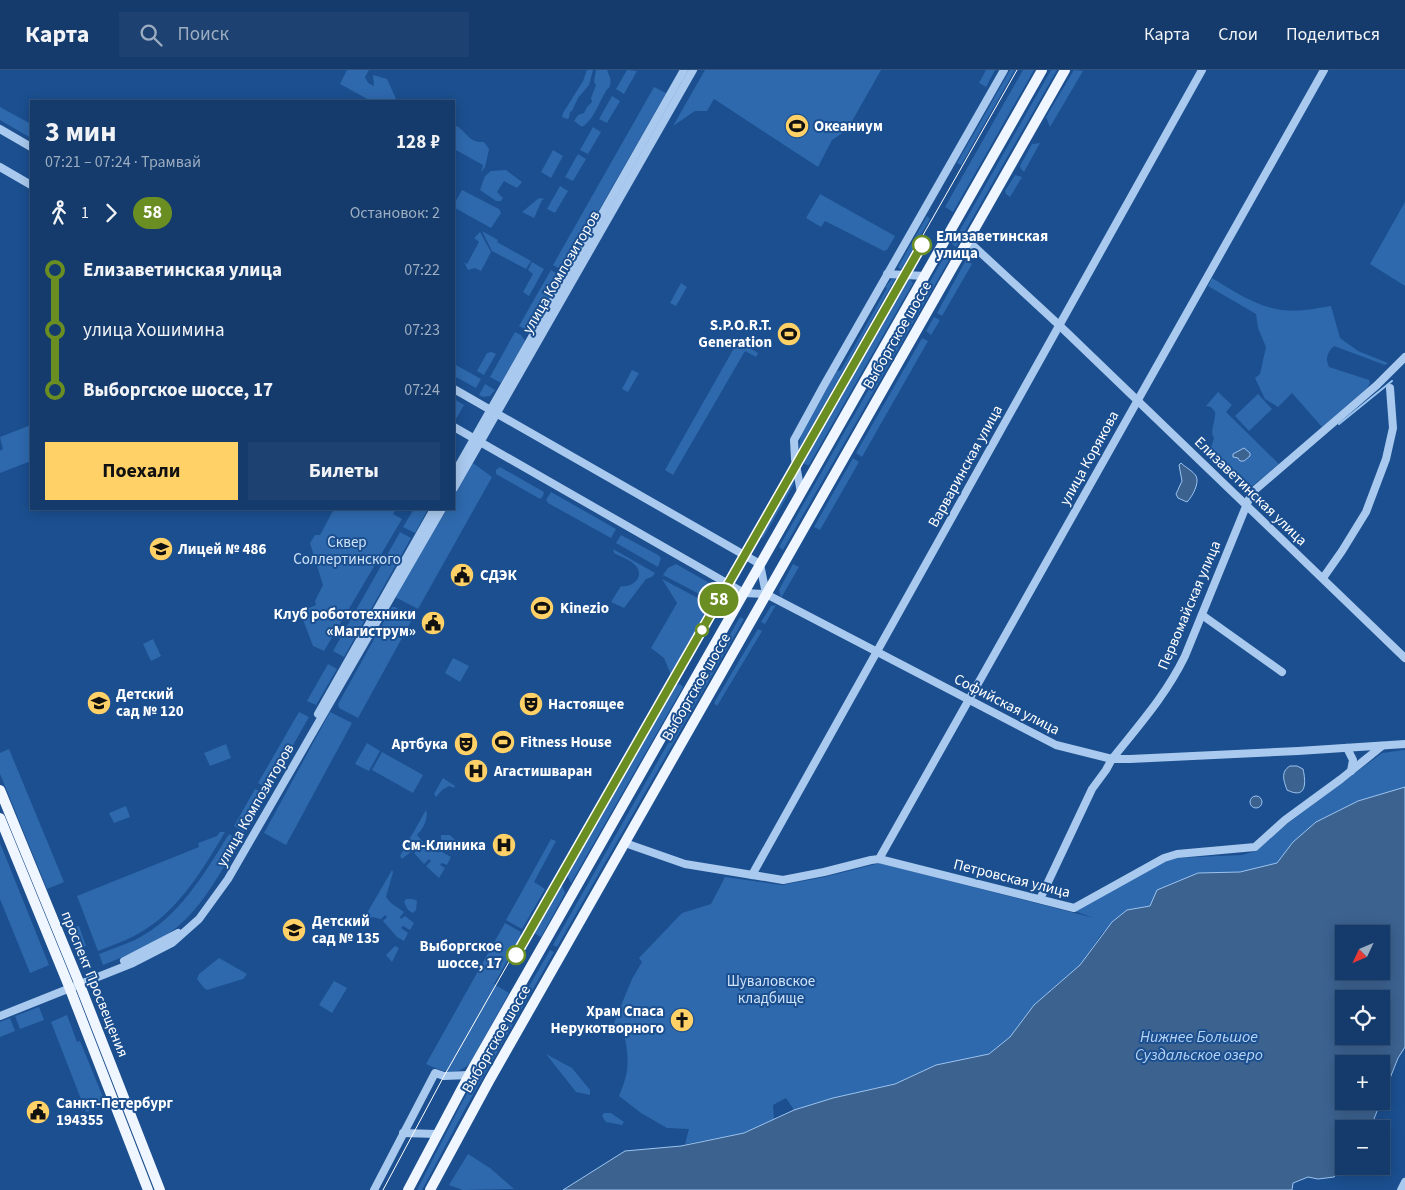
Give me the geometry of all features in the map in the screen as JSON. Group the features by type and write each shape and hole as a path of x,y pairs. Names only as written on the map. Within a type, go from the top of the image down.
{"main road":[{"name":"Выборгское шоссе","path":"408,1190 469,1075 1042,70"},
{"name":"Выборгское шоссе","path":"430,1190 484,1089 1065,70"},
{"name":"проспект Просвещения","path":"0,790 148,1190"},
{"name":"проспект Просвещения","path":"0,818 160,1190"}],"street":[{"name":"улица Композиторов","path":"455,486 477,440 684,70"},
{"name":"улица Композиторов","path":"493,411 693,70"},
{"path":"801,493 794,440 1004,70"},
{"name":"Варваринская улица","path":"752,875 1202,70"},
{"name":"улица Корякова","path":"879,859 1324,70"},
{"path":"0,129 30,146"},
{"path":"0,167 30,184"},
{"name":"Елизаветинская улица","path":"968,241 1138,400 1405,658"},
{"path":"887,274 925,276"},
{"name":"Первомайская улица","path":"1040,899 1092,789 1112,759 1159,701 1173,680 1185,656 1246,505 1256,489 1377,385 1405,357"},
{"path":"1323,578 1366,512 1386,459 1393,428 1390,388"},
{"path":"455,390 760,564 766,594 744,593 455,428"},
{"name":"улица Композиторов","path":"455,473 477,440"},
{"name":"улица Композиторов","path":"0,1016 170,939 179,933 206,905 225,877 433,510"},
{"name":"улица Композиторов","path":"0,1011 133,963 182,936 209,907 228,879 441,510"},
{"name":"Софийская улица","path":"766,594 1056,745 1112,759 1405,744"},
{"path":"1202,615 1282,672"},
{"name":"Петровская улица","path":"625,843 685,864 783,880 879,859 1074,908 1164,858 1176,854 1255,847 1285,820 1382,746"},
{"path":"1347,748 1353,760 1351,771"},
{"path":"374,1190 434,1073 444,1076 469,1075"},
{"path":"403,1133 437,1134"},
{"path":"1401,1190 1405,1182"}],"green space":[{"path":"347,70 369,70 365,77 368,83 374,86 373,75 387,79 397,100 369,100 340,84"},
{"path":"587,70 593,70 589,85 578,98 570,112 569,118 562,117 583,81"},
{"path":"596,70 607,70 611,83 593,115 582,127 574,121 578,115 584,113 592,102 591,98 596,85 594,82"},
{"path":"627,70 637,71 624,94 616,89"},
{"name":"Океаниум","path":"705,70 881,70 847,130 832,140 818,167 714,99 707,111 695,111 673,126"},
{"path":"986,70 995,70 986,87 979,83"},
{"path":"1010,70 1015,70 961,165 957,163"},
{"path":"1023,70 1034,70 953,212 945,207"},
{"path":"1051,70 1057,70 956,247 952,244"},
{"path":"1074,70 1083,71 1050,127 1046,117"},
{"path":"654,87 666,93 564,271 553,265"},
{"path":"612,96 620,101 607,123 599,119"},
{"path":"0,107 30,123 30,137 0,120"},
{"path":"455,126 470,138 478,142 484,142 489,149 485,167 481,172 483,165 455,150"},
{"path":"593,127 601,132 588,154 580,150"},
{"path":"1040,143 1024,172 1020,166 1032,144"},
{"path":"553,150 563,156 551,178 541,172"},
{"path":"578,154 586,159 573,181 565,177"},
{"path":"506,170 522,182 517,188 504,181 497,192 503,198 501,201 496,201 480,190 485,176 491,171"},
{"path":"1015,175 1022,177 1010,197 1005,191"},
{"path":"560,186 568,191 555,213 547,209"},
{"path":"462,190 499,209 501,213 491,228 455,208 455,202"},
{"path":"820,194 895,236 887,250 884,251 825,221 821,227 806,218"},
{"path":"539,198 545,199 542,200 534,218 522,212"},
{"path":"1405,202 1405,286 1370,264"},
{"path":"927,216 930,219 901,270 898,267"},
{"path":"482,231 498,240 497,242 531,261 526,269 492,251"},
{"path":"480,232 491,252 481,271 475,268 468,270 464,262 467,264 479,242 474,238"},
{"path":"948,250 953,253 783,550 779,547"},
{"path":"966,260 972,264 942,316 937,313"},
{"path":"532,262 544,269 529,296 523,292 533,274 528,270"},
{"path":"551,270 561,276 530,332 519,326"},
{"path":"1212,278 1250,300 1267,307 1297,311 1331,306 1340,338 1358,351 1388,363 1385,365 1334,346 1327,356 1329,367 1369,380 1370,383 1367,388 1322,427 1292,393 1278,407 1265,399 1255,378 1260,374 1266,347 1258,328 1256,314 1208,286"},
{"path":"892,279 895,279 799,449 801,434 837,371 841,370 887,288 885,287"},
{"path":"904,279 910,279 913,283 809,465 805,464 802,459"},
{"path":"681,283 687,287 676,306 670,303"},
{"path":"934,317 940,320 931,335 926,331"},
{"path":"515,332 521,335 525,341 501,383 490,377"},
{"path":"922,338 928,341 862,457 856,453"},
{"path":"738,341 758,353 756,357 745,351 673,475 665,470"},
{"path":"492,352 496,354 484,375 477,371 487,353"},
{"path":"455,365 481,379 476,388 455,377"},
{"path":"632,370 639,373 628,392 622,389"},
{"path":"485,384 495,390 490,396 483,397 479,395"},
{"path":"1218,392 1232,405 1226,412 1279,464 1246,491 1213,459 1215,456 1211,448 1214,438 1212,432 1215,412 1211,407 1206,406"},
{"path":"1258,394 1272,409 1249,431 1235,416"},
{"path":"455,400 464,405 455,418"},
{"path":"30,425 30,461 0,473 0,451 3,449 0,437"},
{"path":"853,458 859,462 820,530 814,527"},
{"path":"473,463 492,477 418,609 395,597 446,510 455,510 455,494"},
{"path":"500,467 544,492 543,496 540,499 496,474 496,470"},
{"path":"795,471 793,486 763,538 759,536"},
{"path":"551,492 616,529 611,538 548,503 546,500"},
{"name":"Сквер Соллертинского","path":"333,510 395,510 393,514 402,519 324,651 313,646 300,612 316,605 315,601 323,585 310,543 315,535 320,535"},
{"path":"413,510 427,510 415,533 403,527"},
{"path":"400,532 411,538 344,657 333,651"},
{"path":"621,535 658,555 661,558 658,567 616,543"},
{"path":"613,549 655,573 652,577 646,579 624,608 611,602 621,586 629,585 636,581 639,574 636,566 614,553"},
{"path":"676,564 713,585 705,597 663,575 668,568"},
{"path":"793,564 799,567 781,598 779,590"},
{"path":"662,579 711,605 671,675 664,658 651,648 677,603"},
{"path":"776,605 765,624 761,622 771,606"},
{"path":"392,607 413,618 358,718 339,708 338,704"},
{"path":"740,617 744,619 557,947 553,945"},
{"path":"758,629 762,631 717,706 714,703"},
{"path":"153,639 161,656 151,661 143,644"},
{"path":"453,658 469,666 460,682 445,673"},
{"path":"328,664 337,669 316,705 307,701"},
{"path":"680,684 683,687 571,883 566,873 672,686"},
{"path":"299,712 309,717 268,789 258,783"},
{"path":"330,712 352,723 286,845 264,833"},
{"path":"367,743 380,751 369,771 355,764"},
{"path":"226,744 231,758 210,766 204,753"},
{"path":"9,749 64,882 47,889 0,774 0,753"},
{"name":"Шуваловское кладбище","path":"1405,750 1405,787 1358,801 1293,842 1277,863 1240,872 1198,873 1150,906 1127,910 1102,933 1080,965 1034,1005 1010,1037 989,1054 936,1065 895,1084 833,1098 794,1110 786,1098 773,1105 774,1120 744,1133 685,1144 689,1129 667,1128 641,1113 619,1096 627,1072 627,1051 624,1033 611,1030 632,979 642,962 639,958 682,913 711,904 725,877 782,885 825,877 880,863 1094,918 1074,911 1163,862 1175,858 1242,855 1256,851 1287,824 1382,753"},
{"path":"382,752 423,775 413,793 372,770"},
{"path":"443,778 455,786 454,788 449,786 442,790 436,797 434,794"},
{"path":"255,789 265,794 244,832 234,826"},
{"path":"126,806 130,817 114,823 109,813"},
{"path":"426,810 425,823 417,835 423,842 402,859 400,856"},
{"path":"220,832 225,832 197,877 187,891 163,916 134,936 98,951 77,896 199,847 198,843 217,836"},
{"path":"229,834 240,840 204,898 186,919 159,940 103,965 99,954 135,940 165,920 189,894"},
{"path":"441,835 450,835 456,841 455,846 451,847 441,839"},
{"path":"551,839 556,841 534,882 545,889 522,929 506,920"},
{"path":"429,840 440,847 436,851 438,853 440,851 451,857 447,865 442,863 440,865 445,868 439,878 426,866 431,861 429,859 424,864 414,853"},
{"path":"0,843 49,965 30,973 0,899"},
{"path":"392,870 386,897 404,912 400,917 401,919 405,916 414,923 410,930 403,926 401,928 408,933 404,941 397,937 383,921 387,917 385,915 381,919 372,917 366,923 363,920"},
{"path":"561,883 565,893 541,937 532,932"},
{"path":"406,899 417,901 416,910 413,913 408,910 404,902"},
{"path":"505,923 521,932 520,934 522,935 494,984 509,993 470,1063 454,1072 443,1071 426,1064"},
{"path":"79,926 86,946 78,949 76,944 79,942 74,927"},
{"path":"395,946 399,948 392,962 386,955"},
{"path":"550,950 554,952 465,1109 422,1190 417,1190 460,1106"},
{"path":"219,958 247,974 243,979 207,990 197,979 199,974"},
{"path":"334,981 347,988 332,1013 319,1005"},
{"path":"39,1007 44,1020 20,1029 15,1016"},
{"path":"67,1015 77,1042 80,1041 105,1102 102,1106 86,1112 51,1022"},
{"path":"10,1018 15,1031 0,1037 0,1022"},
{"path":"546,1054 572,1068 590,1090 590,1095 576,1092"},
{"path":"604,1113 611,1113 624,1122 622,1125 606,1122 602,1116"},
{"path":"468,1154 490,1168 514,1189 463,1190 449,1185"}],"water":[{"path":"1244,448 1250,453 1250,456 1244,461 1233,457 1233,454"},
{"path":"1181,463 1193,472 1197,479 1195,490 1187,502 1178,498 1176,494 1182,481 1179,465"},
{"path":"1290,766 1297,766 1303,769 1305,784 1302,791 1298,793 1287,790 1284,774"},
{"name":"Нижнее Большое Суздальское озеро","path":"1405,787 1405,1047 1398,1058 1390,1078 1390,1055 1335,1055 1335,1110 1377,1110 1374,1120 1335,1120 1336,1175 1334,1177 1318,1179 1308,1177 1293,1183 1292,1190 563,1190 625,1151 681,1146 744,1133 794,1110 833,1098 895,1084 936,1065 989,1054 1010,1037 1034,1005 1080,965 1112,922 1127,910 1150,906 1157,890 1198,873 1240,872 1277,863 1293,842 1316,822 1358,801"},
{"path":"1256,796 1262,802 1256,808 1250,802"}],"waterway":[{"path":"1339,424 1392,381"}],"tram line":[{"path":"383,1190 444,1076 1017,70"},
{"name":"58","path":"516,955 922,245"}],"place":[{"name":"Океаниум","path":"797,126"},
{"name":"Елизаветинская улица","path":"922,245"},
{"name":"S.P.O.R.T. Generation","path":"789,334"},
{"name":"Лицей № 486","path":"161,549"},
{"name":"СДЭК","path":"462,575"},
{"name":"Kinezio","path":"542,608"},
{"name":"Клуб робототехники «Магиструм»","path":"433,623"},
{"name":"Детский сад № 120","path":"99,703"},
{"name":"Настоящее","path":"531,704"},
{"name":"Fitness House","path":"503,742"},
{"name":"Артбука","path":"466,744"},
{"name":"Агастишваран","path":"476,771"},
{"name":"См-Клиника","path":"504,845"},
{"name":"Детский сад № 135","path":"294,930"},
{"name":"Выборгское шоссе, 17","path":"516,955"},
{"name":"Храм Спаса Нерукотворного","path":"682,1020"},
{"name":"Санкт-Петербург 194355","path":"38,1112"}]}
